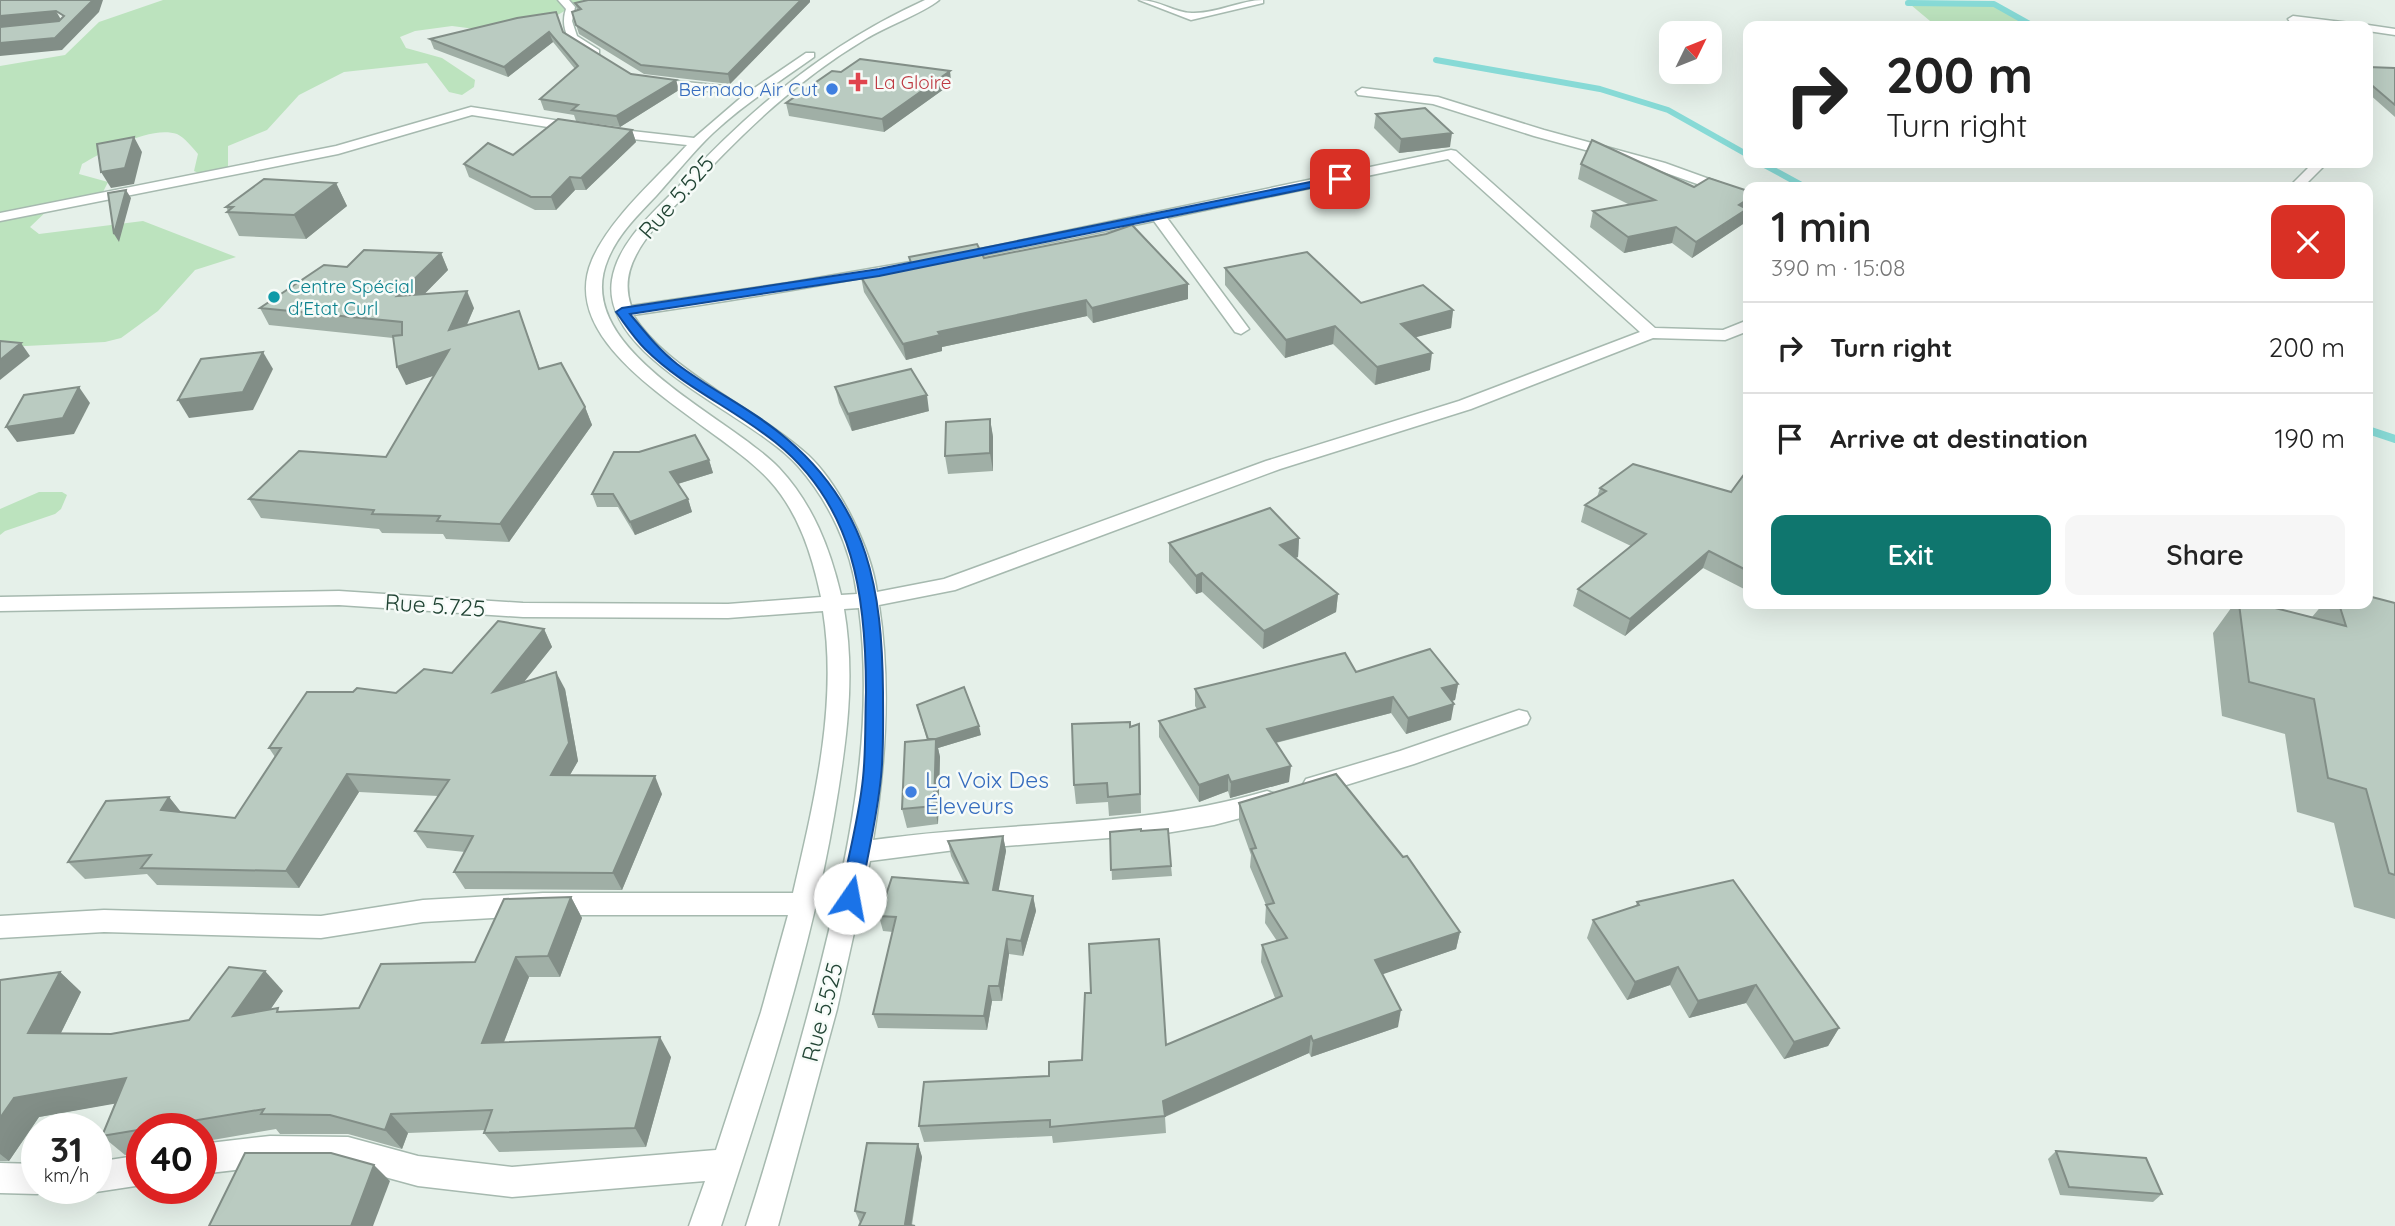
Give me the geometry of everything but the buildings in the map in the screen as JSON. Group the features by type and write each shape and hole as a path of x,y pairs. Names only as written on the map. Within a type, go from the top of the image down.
{"street":[{"path":"563,0 571,9 567,21 572,38 606,59"},
{"name":"Rue 5.525","path":"705,1226 754,1082 805,904 818,842 838,708 840,667 831,603 816,542 788,491 752,452 649,377 625,355 597,316 592,290 596,270 620,226 696,142 757,93 840,36 906,0"},
{"name":"Rue 5.525","path":"762,1226 813,1047 860,852 872,778 874,648 870,600 864,573 847,526 820,479 779,439 673,367 649,346 622,312 618,292 629,253 643,231 710,157 766,107 828,59 879,26 934,0"},
{"path":"1143,0 1191,17 1258,4 1258,0"},
{"path":"2294,21 2293,19 2309,21"},
{"path":"2373,29 2395,32"},
{"path":"640,80 757,93"},
{"path":"1362,92 1434,100 1539,133 1660,166 1743,196"},
{"path":"0,217 338,150 471,111 605,132 696,142"},
{"path":"622,312 879,272 1451,154 1651,333 1726,335 1743,327"},
{"path":"2301,182 2315,168"},
{"path":"1158,216 1241,329"},
{"name":"Rue 5.725","path":"0,604 339,598 523,610 728,611 870,600 947,585 1273,464 1465,405 1651,333"},
{"path":"860,852 933,841 1115,828 1191,819 1290,794 1406,758 1519,718"},
{"path":"0,927 104,921 321,927 423,911 543,904 805,904"},
{"path":"217,1157 270,1151 348,1152 418,1171 512,1182 726,1164"},
{"path":"0,1178 21,1179"}],"green space":[{"path":"163,0 583,0 556,16 483,30 452,26 415,31 400,37 406,48 442,58 475,80 474,87 462,95 449,92 427,63 344,72 299,95 267,130 228,146 228,170 203,175 194,171 198,154 180,136 166,132 141,136 82,164 79,174 108,182 103,192 51,207 30,227 39,234 143,221 236,257 195,270 158,311 121,338 105,342 6,347 0,350 0,66 65,55 99,22"},
{"path":"1911,5 1999,5 2027,21 1930,21"},
{"path":"39,492 62,492 67,495 61,509 55,514 0,535 0,509"}],"waterway":[{"path":"1908,3 1994,4 2024,21"},
{"path":"1436,60 1600,89 1668,110 1743,152"},
{"path":"1770,168 1796,182"},
{"path":"2373,432 2395,439"}],"place":[{"name":"La Gloire","path":"858,82"},
{"name":"Bernado Air Cut","path":"832,89"},
{"name":"Centre Spécial d'Etat Curl","path":"274,297"},
{"name":"La Voix Des Éleveurs","path":"911,792"}],"route":[{"path":"850,898 872,778 874,723 874,636 870,600 856,547 843,515 827,487 805,462 779,439 673,367 649,346 622,312 879,272 1340,179"}]}
